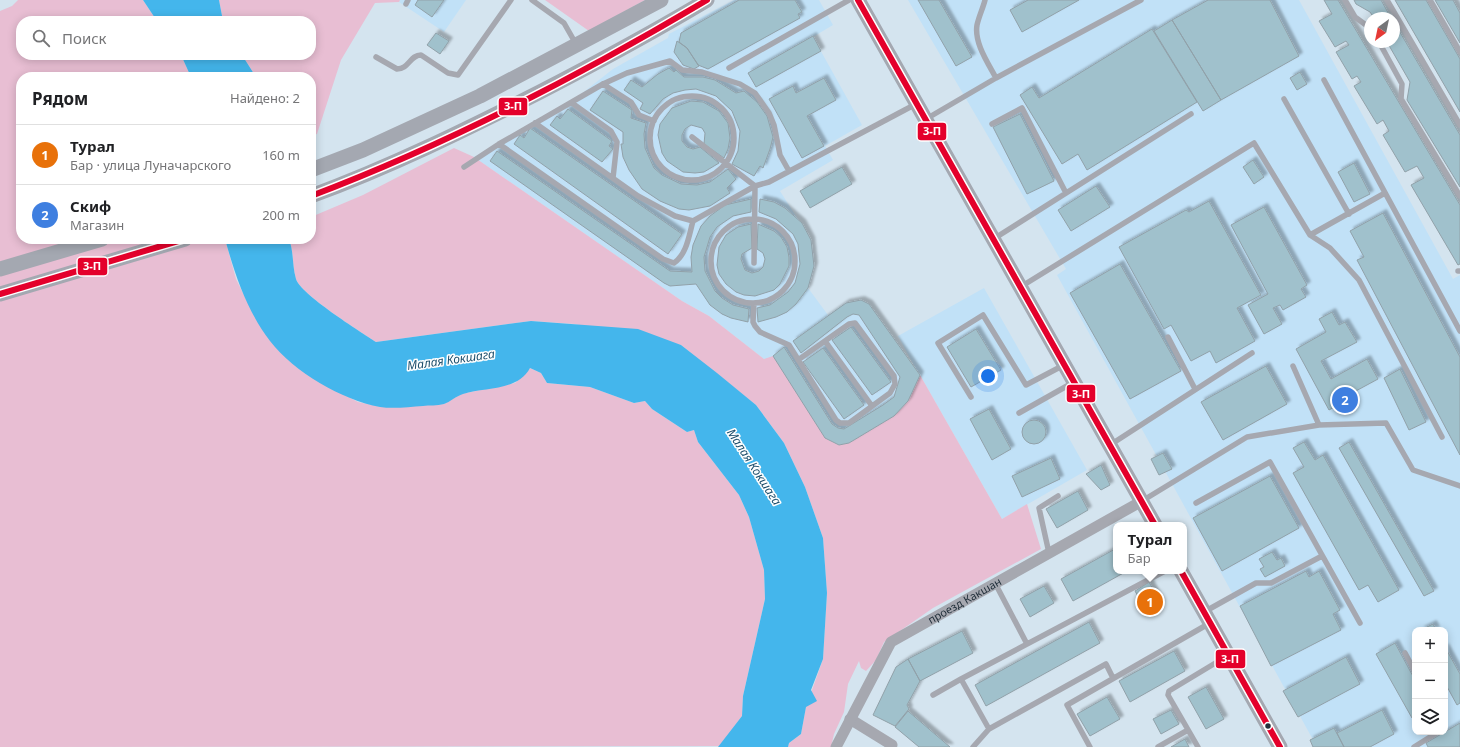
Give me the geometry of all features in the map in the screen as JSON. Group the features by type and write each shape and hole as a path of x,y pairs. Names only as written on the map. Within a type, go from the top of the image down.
{"main road":[{"path":"316,168 377,144 480,96 578,46 660,0"},
{"path":"316,194 385,166 459,133 668,24 707,0"},
{"path":"858,0 924,120 1153,522"},
{"path":"0,269 85,244"},
{"path":"0,294 168,244"},
{"path":"1183,574 1278,746"}],"street":[{"name":"проезд Какшан","path":"836,747 891,642 1142,501"},
{"path":"850,719 893,746"}],"lane":[{"path":"376,57 392,68 401,69 408,65 415,56 421,55 451,75 458,75 511,0"},
{"path":"532,0 564,23 578,46"},
{"path":"729,68 850,0"},
{"path":"985,0 977,26 978,38 983,53 996,78"},
{"path":"924,120 996,78 1141,0"},
{"path":"1345,0 1355,17 1364,24"},
{"path":"1387,0 1460,125"},
{"path":"1430,0 1460,52"},
{"path":"1382,48 1402,84 1401,98 1460,196"},
{"path":"464,167 499,144 603,84 626,73 670,61 682,70 702,72 740,84 755,93 769,113 774,125 780,155 789,171"},
{"path":"1324,80 1460,331"},
{"path":"603,84 631,102 639,115 654,121"},
{"path":"692,96 710,99 721,106 729,116 734,128 735,140 732,153 726,164 717,172 699,179 681,178 669,173 653,154 650,141 651,129 654,121 663,107 674,100 692,96"},
{"path":"1284,100 1349,214"},
{"path":"572,103 611,131 616,137 617,142 613,178"},
{"path":"536,123 613,178 660,209 675,216 693,221 755,186 769,182 916,104"},
{"path":"992,124 1022,108 1066,193"},
{"path":"993,240 1191,114"},
{"path":"692,137 755,186"},
{"path":"1020,287 1254,143 1310,235 1330,248 1359,280 1442,437"},
{"path":"499,144 669,262 674,263 681,256 686,247 693,221"},
{"path":"754,263 755,186"},
{"path":"1310,235 1386,193"},
{"path":"746,219 754,219 771,222 781,229 789,239 794,250 795,263 793,275 787,286 777,295 766,301 754,303 741,301 730,296 720,287 714,276 711,264 712,252 716,240 724,230 734,223 746,219"},
{"path":"754,303 753,322 755,326 760,332 789,345 798,360 840,423 848,423 872,406 893,389 896,379 858,325 852,322 798,360"},
{"path":"971,397 938,343 983,315 1026,385 1064,365"},
{"path":"1168,337 1196,389"},
{"path":"825,341 872,406"},
{"path":"1110,445 1252,353"},
{"path":"1293,366 1320,425"},
{"path":"1019,413 1074,382"},
{"path":"1142,501 1247,437 1320,425 1386,423 1413,470 1460,486"},
{"path":"1196,503 1270,462 1360,623"},
{"path":"1049,553 1038,508 1058,496"},
{"path":"1090,747 1067,705 1113,678 1207,618 1256,583 1271,583 1322,556"},
{"path":"933,695 1159,574"},
{"path":"995,583 1027,644"},
{"path":"1405,653 1412,666"},
{"path":"1198,747 1168,694 1169,691 1228,655"},
{"path":"973,747 989,729 1106,664 1113,678"},
{"path":"961,679 989,729"},
{"path":"1158,747 1188,730"},
{"path":"1414,747 1433,735"}],"shaded area":[{"path":"18,0 143,0 154,16 16,16 16,60 183,60 189,72 16,72 16,244 226,244 236,279 252,311 271,341 290,361 318,381 358,402 382,407 444,404 461,394 515,383 530,368 541,373 547,383 590,387 634,403 645,401 652,409 687,432 694,430 698,442 739,495 749,517 764,570 765,599 743,696 742,716 720,746 0,747 0,11 12,6"},
{"path":"219,0 400,0 399,2 375,3 341,60 316,134 316,72 253,72 245,60 316,60 316,16 222,16"},
{"path":"400,0 466,0 444,32 399,2"},
{"path":"545,0 645,0 589,31"},
{"path":"734,0 819,0 833,25 813,37 862,125 825,146 833,160 780,191 811,240 814,266 808,288 828,315 846,303 861,300 869,304 917,371 898,336 984,288 1087,470 1002,519 920,375 908,401 894,416 849,443 830,441 825,438 764,359 709,316 682,301 474,157 576,98 613,69 668,38 669,34"},
{"path":"908,0 1299,0 1453,279 1460,275 1460,747 1317,747 1057,275 1066,269"},
{"path":"454,148 474,157 682,301 709,316 764,359 773,356 825,438 839,445 849,443 894,416 908,401 920,375 1002,519 1027,504 1041,549 933,608 884,642 876,660 866,671 861,668 859,661 848,684 844,712 834,734 831,747 788,747 789,743 801,734 806,707 823,659 827,593 823,538 805,487 784,443 756,405 681,345 574,324 531,321 376,342 319,303 300,286 296,279 290,244 316,244 316,215 363,195"}],"water":[{"path":"143,0 219,0 222,16 154,16"},
{"path":"183,60 245,60 253,72 189,72"},
{"name":"Малая Кокшага","path":"226,244 290,244 296,279 300,286 319,303 376,342 531,321 638,329 681,345 756,405 784,443 805,487 823,538 827,593 823,659 811,690 817,701 806,707 801,734 789,743 788,747 718,747 742,716 743,696 765,599 764,570 749,517 739,495 698,442 694,430 687,432 652,409 645,401 634,403 590,387 547,383 541,373 530,368 518,381 500,387 463,394 441,405 385,408 350,398 305,374 270,341 248,305"}],"building":[{"path":"418,0 444,0 432,17 415,5"},
{"path":"739,0 795,0 802,12 798,14 800,18 708,69 698,65 687,48 679,42 681,33"},
{"path":"918,0 939,0 972,57 956,66"},
{"path":"1028,0 1079,0 1022,32 1010,10"},
{"path":"1208,0 1270,0 1299,56 1221,100 1172,20"},
{"path":"1324,0 1338,0 1364,44 1364,48 1367,48 1460,205 1460,264 1458,265 1411,185 1424,178 1417,166 1405,172 1383,135 1389,131 1383,120 1377,124 1354,86 1361,82 1357,76 1352,79 1336,52 1349,45 1346,41 1335,47 1319,21 1332,14"},
{"path":"1354,0 1381,0 1388,12 1370,12 1356,4"},
{"path":"1395,0 1426,0 1460,59 1460,112"},
{"path":"1435,0 1453,0 1460,13 1460,43"},
{"path":"1172,20 1221,100 1203,111 1154,31"},
{"path":"1152,29 1197,102 1087,170 1078,154 1062,164 1020,95 1032,87 1039,98"},
{"path":"1400,32 1460,135 1460,187 1407,100 1410,82 1390,48 1400,48"},
{"path":"436,33 449,41 440,54 427,45"},
{"path":"813,36 821,51 756,87 748,73"},
{"path":"677,41 687,48 699,66 694,69 683,65 674,52"},
{"path":"669,68 674,72 676,70 684,77 703,77 715,80 736,93 744,91 757,102 767,116 773,137 763,168 760,166 754,176 732,164 738,151 740,131 732,111 716,96 696,89 673,93 663,99 650,114 640,109 643,103 624,90 631,80 642,87 658,74"},
{"path":"1300,72 1307,84 1297,90 1290,78"},
{"path":"824,78 836,100 807,116 824,146 802,158 769,99 793,86 796,93"},
{"path":"603,91 632,110 631,118 646,123 644,134 645,148 654,168 662,175 681,184 697,185 710,182 728,169 736,179 727,188 730,193 710,206 689,210 679,209 660,201 642,189 629,170 623,157 621,144 623,144 623,132 590,110"},
{"path":"691,101 703,102 719,111 728,123 730,138 728,149 724,158 704,144 705,133 702,128 691,125 685,129 682,135 682,141 687,147 693,149 700,147 719,163 704,172 683,172 667,161 662,153 658,135 660,124 672,108"},
{"path":"568,109 612,141 609,146 613,149 602,162 550,125 557,116 560,119"},
{"path":"1020,114 1054,181 1027,194 993,127"},
{"path":"530,128 682,234 668,254 514,144 520,135 524,138"},
{"path":"497,151 670,271 692,272 691,257 693,245 701,226 710,216 725,205 751,199 751,212 733,216 717,227 710,237 704,257 705,271 715,291 722,298 733,305 749,309 748,322 722,314 710,305 696,284 670,286 664,283 490,161"},
{"path":"1253,160 1264,177 1254,184 1243,167"},
{"path":"1354,163 1370,194 1354,202 1338,172"},
{"path":"842,167 852,184 810,208 800,191"},
{"path":"1096,186 1110,207 1071,231 1058,210"},
{"path":"760,199 774,202 785,208 802,223 811,240 814,266 808,288 796,304 787,312 758,322 757,308 770,305 788,292 795,283 800,264 798,244 793,234 776,219 759,212"},
{"path":"1209,201 1261,295 1237,308 1255,341 1216,363 1210,351 1191,361 1171,325 1164,329 1119,247 1186,210 1189,212"},
{"path":"1264,207 1307,285 1301,289 1306,297 1283,310 1280,305 1273,308 1282,324 1264,334 1248,305 1268,294 1231,225"},
{"path":"1383,213 1460,357 1460,455 1357,260 1364,257 1350,231"},
{"path":"751,224 752,248 742,254 741,259 745,270 752,273 759,271 763,267 765,259 763,253 757,249 758,224 774,231 781,237 787,247 789,257 789,266 780,284 774,290 755,296 744,295 736,292 726,284 719,274 717,265 719,247 726,235 738,227"},
{"path":"1120,264 1181,371 1130,399 1070,293"},
{"path":"861,300 869,304 920,375 908,401 894,416 849,443 839,445 825,438 773,356 784,347 832,424 838,428 844,429 883,405 894,397 900,377 859,315 853,314 847,317 801,353 793,341 846,303"},
{"path":"1332,312 1339,325 1345,322 1357,342 1321,361 1331,379 1367,359 1378,379 1341,399 1343,402 1329,410 1296,349 1326,332 1319,319"},
{"path":"851,327 891,382 872,395 832,340"},
{"path":"976,329 1001,370 971,387 947,347"},
{"path":"823,348 864,405 844,419 803,362"},
{"path":"1266,366 1287,404 1223,440 1201,402"},
{"path":"1400,369 1426,422 1409,430 1384,378"},
{"path":"989,409 1011,449 992,460 970,419"},
{"path":"1029,420 1039,420 1046,427 1046,437 1039,444 1029,444 1022,437 1022,427"},
{"path":"1304,442 1315,460 1323,455 1399,590 1378,602 1368,585 1359,590 1293,473 1304,467 1293,448"},
{"path":"1349,442 1434,591 1424,596 1339,448"},
{"path":"1163,453 1172,469 1159,475 1151,459"},
{"path":"1051,458 1060,479 1022,497 1012,476"},
{"path":"1101,465 1110,485 1101,490 1086,474"},
{"path":"1270,476 1299,528 1222,571 1193,518"},
{"path":"1078,491 1088,510 1057,528 1046,509"},
{"path":"1113,550 1113,574 1122,574 1073,601 1061,579"},
{"path":"1272,552 1277,560 1281,558 1285,566 1265,577 1260,569 1264,567 1259,559"},
{"path":"1306,571 1309,577 1319,571 1340,610 1333,614 1341,630 1271,666 1240,606"},
{"path":"1149,582 1161,604 1147,612 1135,591"},
{"path":"1044,586 1054,603 1030,617 1020,599"},
{"path":"1089,622 1100,643 986,706 975,685"},
{"path":"1433,624 1434,627 1427,627"},
{"path":"962,631 973,653 920,681 908,659"},
{"path":"1395,643 1412,674 1412,718 1376,654"},
{"path":"1174,651 1185,671 1130,702 1119,681"},
{"path":"1448,652 1460,674 1460,703 1457,705 1448,688"},
{"path":"1346,657 1360,684 1298,717 1283,691"},
{"path":"908,659 920,681 907,705 909,709 895,726 873,715 896,667"},
{"path":"1206,687 1224,719 1206,729 1188,697"},
{"path":"1107,697 1120,719 1090,736 1077,714"},
{"path":"1171,710 1179,724 1161,734 1153,719"},
{"path":"1382,710 1394,734 1370,747 1344,747 1337,733"},
{"path":"908,711 950,747 919,747 895,727"},
{"path":"1460,723 1460,747 1428,747 1426,743 1440,735 1448,735 1448,730"},
{"path":"1334,728 1344,747 1313,747 1310,740"},
{"path":"1185,739 1189,747 1171,747"}],"transit line":[{"name":"3-П","path":"316,194 413,154 513,107 611,55 707,0"},
{"name":"3-П","path":"858,0 1153,522"},
{"name":"3-П","path":"0,294 168,244"},
{"name":"3-П","path":"1183,574 1280,747"}],"place":[{"name":"Скиф","path":"1345,400"},
{"name":"Турал","path":"1150,602"}]}
